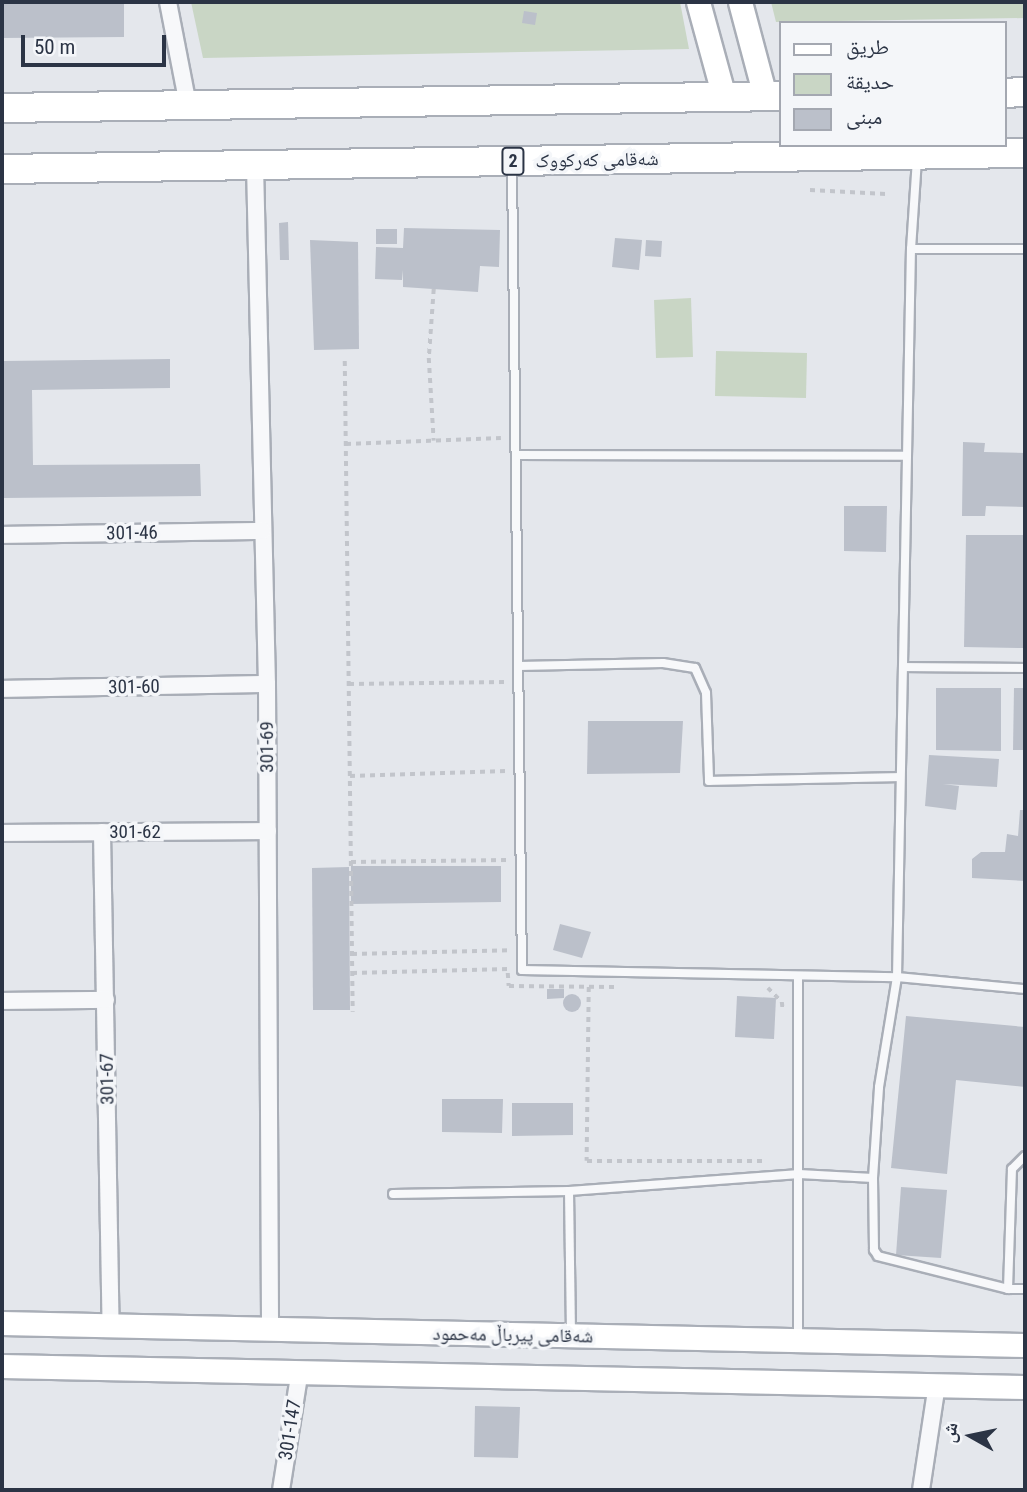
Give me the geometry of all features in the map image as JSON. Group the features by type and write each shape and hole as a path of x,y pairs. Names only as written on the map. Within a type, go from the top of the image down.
{"highway":[{"path":"1006,93 1025,92"},
{"path":"2,108 772,96"},
{"name":"شەقامی کەرکووک","path":"2,169 1025,153"}],"main road":[{"path":"698,2 724,97"},
{"path":"740,2 772,96"},
{"name":"شەقامی پیرباڵ مەحمود","path":"2,1323 506,1336 798,1338 1025,1345"},
{"path":"504,1375 506,1336"},
{"name":"شەقامی پیرباڵ مەحمود","path":"2,1366 300,1370 1025,1387"}],"street":[{"path":"168,2 188,105"},
{"name":"301-69","path":"255,164 267,684 270,1329"},
{"name":"301-46","path":"2,535 262,531"},
{"name":"301-60","path":"2,689 267,684"},
{"name":"301-62","path":"2,833 268,831"},
{"name":"301-67","path":"102,832 111,1325"},
{"path":"2,1001 106,1000"},
{"name":"301-147","path":"281,1490 300,1370"},
{"path":"921,1490 937,1384"}],"lane":[{"path":"918,155 911,249 897,977 879,1087 873,1178 874,1250 878,1256 1008,1289 1025,1289"},
{"path":"512,161 522,970 897,977 1025,989"},
{"path":"911,249 1025,249"},
{"path":"516,455 907,456"},
{"path":"519,666 663,663 695,668 706,693 709,782 899,778"},
{"path":"903,667 1025,668"},
{"path":"798,1338 799,976"},
{"path":"1008,1289 1012,1169 1018,1160 1025,1156"},
{"path":"393,1194 569,1191 799,1174 873,1178"},
{"path":"569,1191 571,1337"}],"path":[{"path":"810,190 886,194"},
{"path":"433,289 429,358 434,441"},
{"path":"345,361 353,1012"},
{"path":"346,444 503,438 503,451"},
{"path":"505,668 505,695"},
{"path":"349,684 505,682"},
{"path":"506,758 506,784"},
{"path":"350,776 506,771"},
{"path":"507,847 507,873"},
{"path":"351,862 507,860"},
{"path":"508,937 509,986 616,987"},
{"path":"352,954 522,950"},
{"path":"352,973 508,971"},
{"path":"589,987 587,1161 771,1161"},
{"path":"755,988 768,988 782,1002 783,1015"}],"green space":[{"path":"191,2 680,2 689,49 203,58"},
{"path":"771,2 1025,2 1025,18 776,22"},
{"path":"691,298 693,357 656,358 654,300"},
{"path":"716,351 807,353 806,398 715,396"}],"building":[{"path":"2,2 124,2 124,37 2,38"},
{"path":"524,11 537,13 535,25 522,23"},
{"path":"288,222 289,260 280,260 279,223"},
{"path":"404,228 500,230 499,267 480,266 478,292 403,287 403,270 402,280 375,279 376,247 403,248"},
{"path":"376,229 397,229 397,244 376,244"},
{"path":"615,238 642,240 639,270 612,267"},
{"path":"310,240 358,242 359,349 314,350"},
{"path":"646,240 662,241 661,257 645,256"},
{"path":"170,359 170,388 32,390 33,465 200,464 201,496 4,498 4,361"},
{"path":"963,442 985,443 984,452 1025,453 1025,507 986,506 985,516 962,516"},
{"path":"844,506 887,506 886,552 844,551"},
{"path":"966,535 1024,535 1023,648 964,647"},
{"path":"936,688 1001,688 1001,751 936,750"},
{"path":"1014,688 1025,688 1025,750 1013,750"},
{"path":"588,721 683,721 680,773 587,774"},
{"path":"929,755 999,759 997,787 943,784 959,786 956,810 925,806"},
{"path":"1020,810 1025,810 1025,881 972,878 972,859 981,852 1005,852 1007,834 1018,836"},
{"path":"351,866 501,866 501,902 351,904"},
{"path":"349,867 350,1010 313,1010 312,868"},
{"path":"560,924 591,932 582,958 553,950"},
{"path":"547,989 564,989 564,998 547,999"},
{"path":"572,994 580,999 581,1003 576,1011 572,1012 564,1007 563,1003 568,995"},
{"path":"737,996 776,998 774,1039 735,1037"},
{"path":"906,1016 1025,1027 1025,1087 956,1080 947,1174 891,1168"},
{"path":"442,1099 503,1099 502,1133 442,1132"},
{"path":"512,1103 573,1103 573,1135 512,1136"},
{"path":"901,1187 947,1190 941,1258 896,1255"},
{"path":"475,1406 520,1407 518,1458 474,1457"}]}
